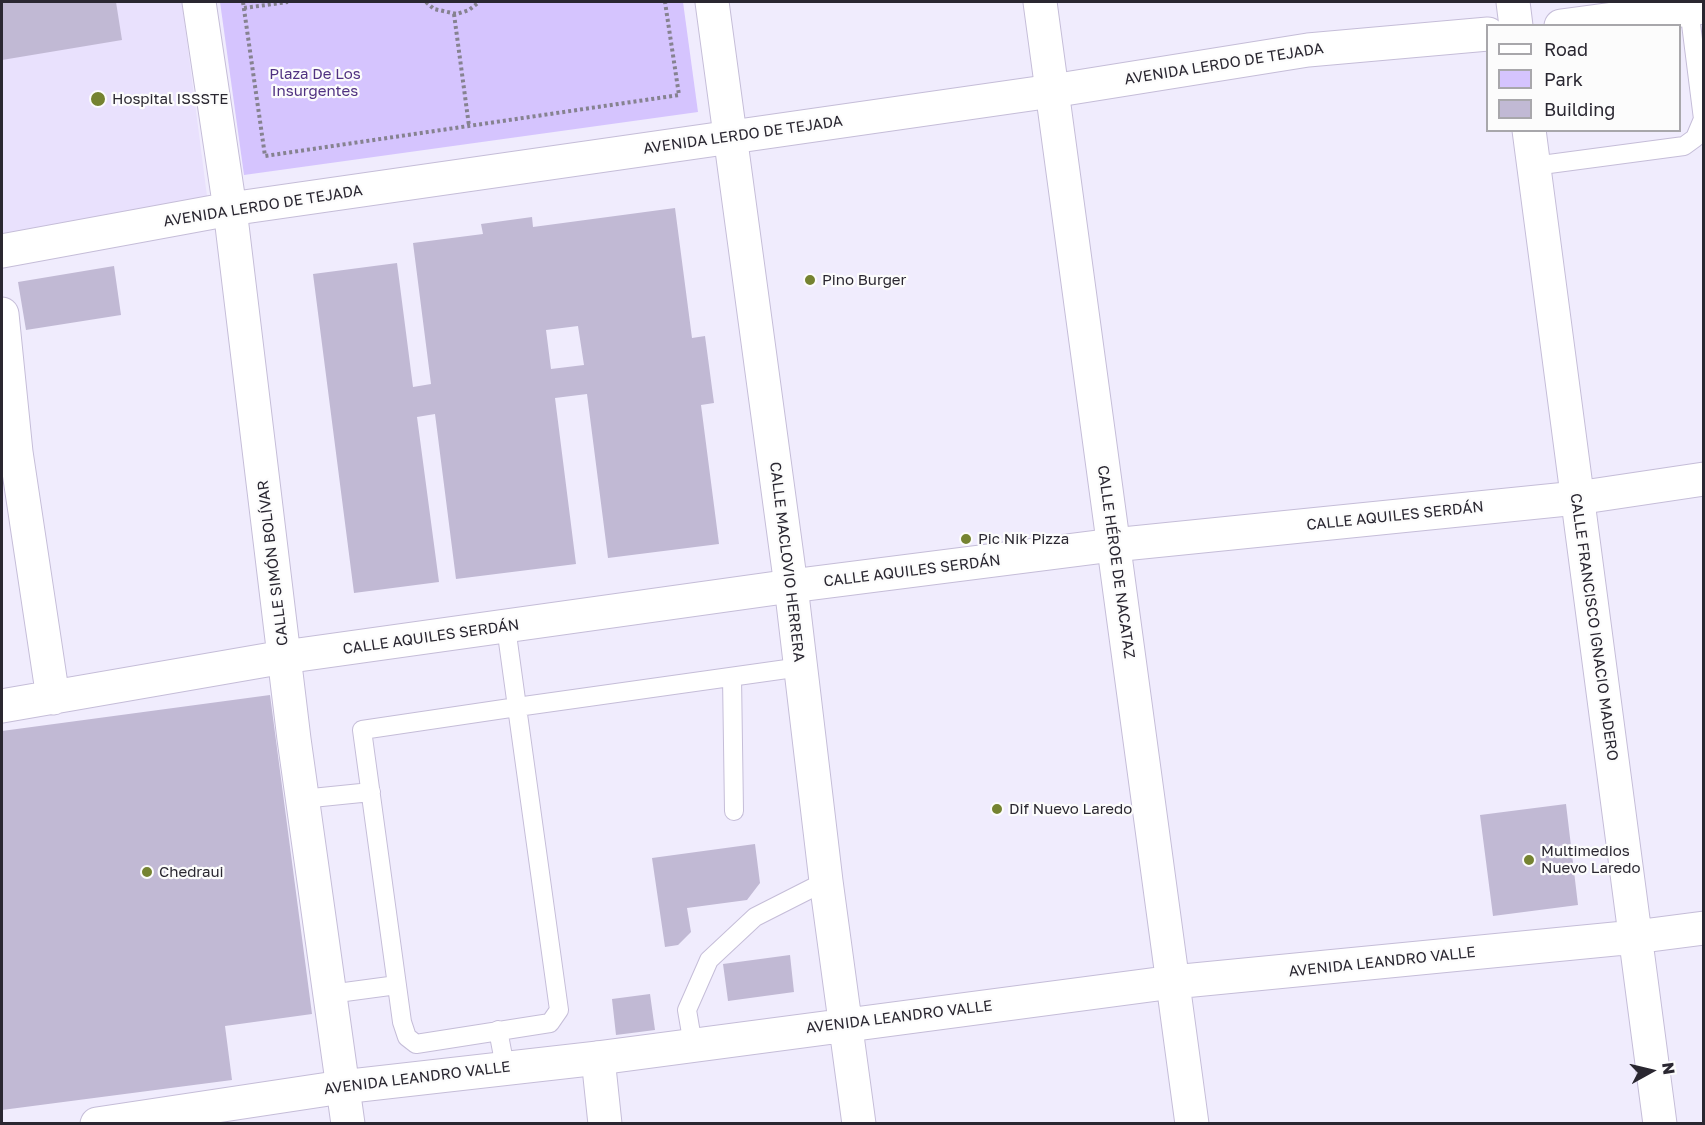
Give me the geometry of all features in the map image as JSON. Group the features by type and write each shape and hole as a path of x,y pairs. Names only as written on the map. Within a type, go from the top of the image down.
{"street":[{"name":"CALLE SIMÓN BOLÍVAR","path":"199,2 230,209 302,799 348,1124"},
{"name":"CALLE MACLOVIO HERRERA","path":"712,2 791,586 826,881 859,1124"},
{"name":"CALLE HÉROE DE NACATAZ","path":"1040,2 1192,1124"},
{"path":"1513,2 1516,24"},
{"path":"1576,24 1696,8"},
{"name":"AVENIDA LERDO DE TEJADA","path":"2,251 230,209 1052,91 1308,50 1486,34"},
{"name":"CALLE FRANCISCO IGNACIO MADERO","path":"1529,132 1659,1124"},
{"path":"2,314 16,452 53,698"},
{"name":"CALLE AQUILES SERDÁN","path":"2,706 284,657 791,586 1113,545 1576,498 1704,479"},
{"name":"AVENIDA LEANDRO VALLE","path":"96,1124 342,1087 598,1058 1173,982 1635,937 1704,928"},
{"path":"598,1058 605,1124"}],"lane":[{"path":"1534,166 1684,146 1695,138 1703,119 1696,8"},
{"path":"506,627 517,707 559,1010 550,1023 416,1044 407,1038 402,1022 362,730 517,707 801,667"},
{"path":"732,677 734,811"},
{"path":"302,799 371,792"},
{"path":"693,1045 687,1010 710,960 755,917 826,881"},
{"path":"330,994 397,985"},
{"path":"498,1030 505,1067"}],"path":[{"path":"243,2 266,156 679,95 665,2"},
{"path":"244,8 288,2"},
{"path":"426,2 434,9 454,14 469,10 479,2"},
{"path":"454,14 469,126"}],"shaded area":[{"name":"Hospital ISSSTE","path":"2,2 182,2 207,196 203,205 2,241"}],"green space":[{"name":"Plaza De Los Insurgentes","path":"220,2 683,2 698,112 244,175"}],"building":[{"path":"2,2 116,2 122,40 2,60"},
{"path":"675,208 692,338 705,336 714,403 701,405 719,544 608,558 587,394 555,398 576,564 456,579 435,414 417,417 439,582 354,593 313,274 397,263 413,387 431,384 413,243 483,234 481,224 532,217 533,227","holes":["578,326 584,365 551,369 546,330"]},
{"path":"114,266 121,315 26,330 18,282"},
{"name":"Chedraui","path":"270,695 312,1014 225,1026 232,1080 2,1110 2,731"},
{"name":"Multimedios Nuevo Laredo","path":"1566,804 1578,905 1493,916 1480,815"},
{"path":"755,844 760,883 747,900 687,908 691,932 678,945 665,947 652,858"},
{"path":"790,955 794,992 728,1001 723,964"},
{"path":"650,994 655,1030 616,1035 612,999"}],"place":[{"name":"Hospital ISSSTE","path":"98,99"},
{"name":"Pino Burger","path":"810,280"},
{"name":"Pic Nik Pizza","path":"966,539"},
{"name":"Dif Nuevo Laredo","path":"997,809"},
{"name":"Multimedios Nuevo Laredo","path":"1529,860"},
{"name":"Chedraui","path":"147,872"}]}
